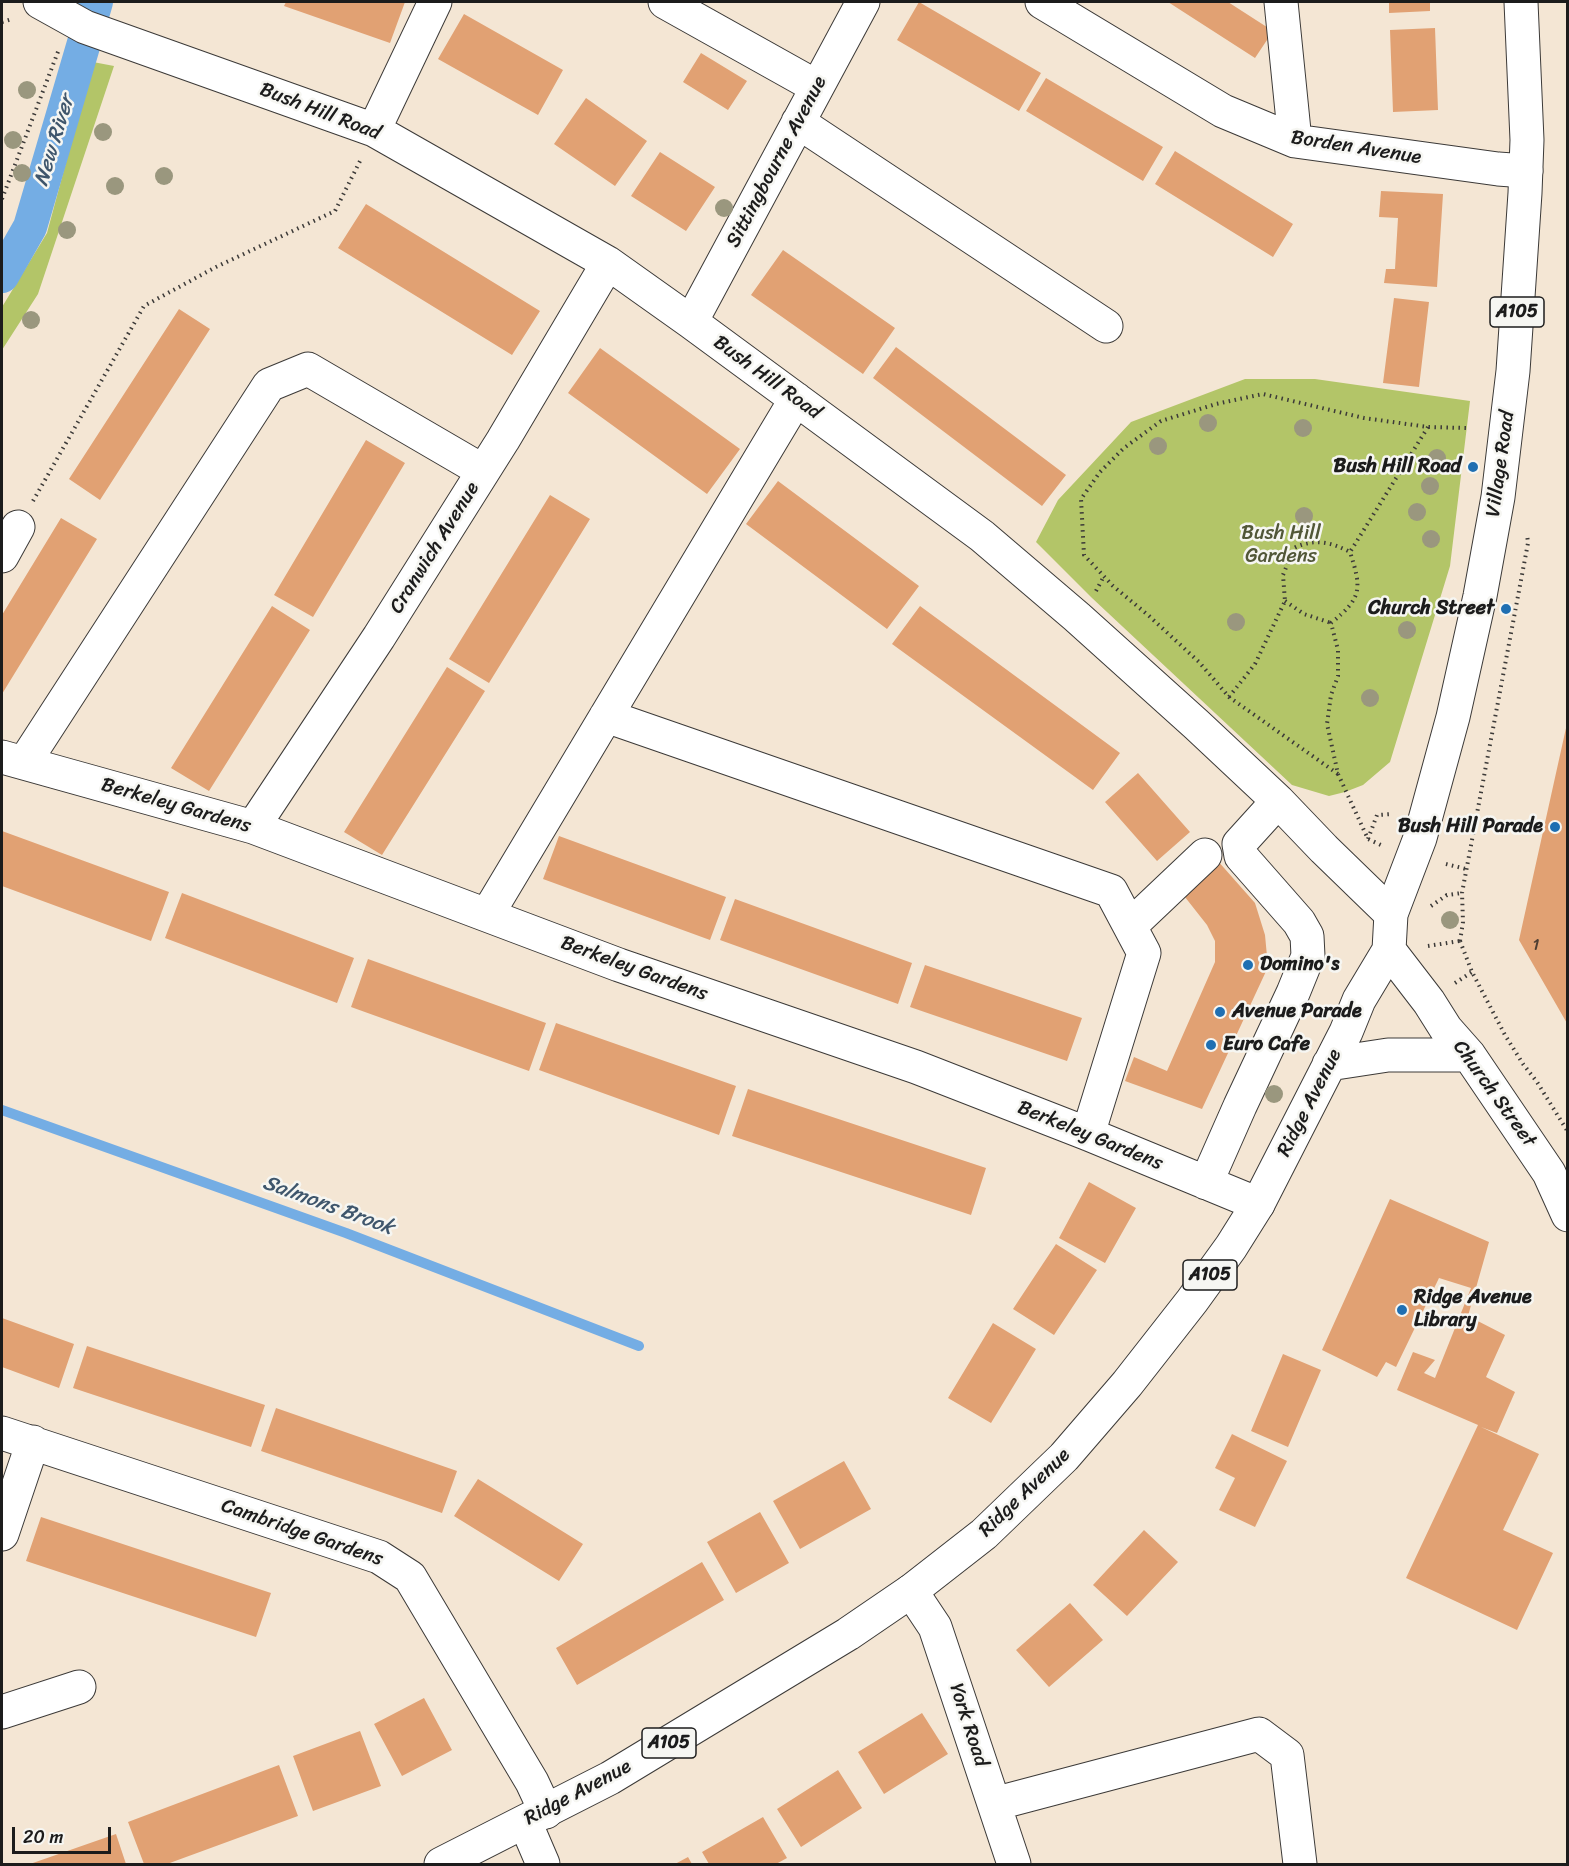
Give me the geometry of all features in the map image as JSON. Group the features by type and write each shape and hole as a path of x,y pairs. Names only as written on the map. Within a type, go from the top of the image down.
{"street":[{"name":"Bush Hill Road","path":"40,2 73,37 127,43 374,130 608,263 981,536 1077,617 1278,801 1391,914"},
{"path":"374,130 435,2"},
{"path":"665,2 817,87"},
{"name":"Sittingbourne Avenue","path":"691,322 863,2"},
{"name":"Borden Avenue","path":"1042,2 1223,111 1295,141 1498,170 1526,171"},
{"path":"1281,2 1295,141"},
{"name":"Village Road","path":"1391,914 1420,838 1453,717 1480,596 1498,497 1512,382 1526,171 1527,140 1521,2"},
{"path":"798,122 1106,326"},
{"name":"Cranwich Avenue","path":"253,827 379,637 483,471 608,263"},
{"path":"13,760 269,385 308,369 483,471"},
{"path":"487,915 796,399"},
{"path":"2,556 18,527"},
{"path":"606,716 1111,891 1144,953 1088,1134"},
{"name":"Berkeley Gardens","path":"13,760 253,827 630,968 916,1067 1258,1204"},
{"path":"1206,1183 1308,956 1307,936 1299,922 1241,856 1239,844 1278,801"},
{"path":"1130,926 1204,855"},
{"name":"Ridge Avenue","path":"441,1864 620,1772 838,1641 911,1591 984,1533 1064,1456 1127,1384 1192,1301 1231,1247 1258,1204 1359,1000 1389,950 1391,914"},
{"name":"Church Street","path":"1389,950 1429,1002 1446,1029 1469,1055 1549,1173 1567,1214"},
{"path":"1329,1064 1388,1055 1469,1055"},
{"name":"Cambridge Gardens","path":"2,1433 379,1557 410,1577 531,1782 543,1864"},
{"path":"2,1534 33,1442"},
{"name":"York Road","path":"911,1591 935,1628 1014,1864"},
{"path":"2,1712 79,1687"},
{"path":"994,1804 1259,1734 1287,1755 1300,1864"}],"path":[{"path":"2,199 73,37"},
{"path":"18,527 144,306 216,267 335,211 374,130"},
{"path":"1338,774 1229,697 1199,662 1113,586 1084,555 1082,499 1100,472 1124,448 1161,422 1216,404 1263,394 1364,418 1428,427 1467,428"},
{"path":"1350,552 1428,427"},
{"path":"1229,697 1255,664 1285,601 1283,575 1294,548 1306,542 1325,543 1350,552"},
{"path":"1331,623 1356,598 1357,573 1350,552"},
{"path":"1285,601 1304,614 1331,623"},
{"path":"1331,623 1338,650 1338,676 1331,695 1327,724 1338,774 1368,839 1380,845"},
{"path":"1368,839 1377,815"},
{"path":"1471,842 1462,893 1463,922 1460,941 1472,972 1505,1035 1568,1132"},
{"path":"1450,865 1466,869"},
{"path":"1424,911 1447,895 1462,893"},
{"path":"1435,945 1460,941"},
{"path":"1454,984 1472,972"}],"green space":[{"path":"93,62 114,66 38,294 2,350 2,307 47,233"},
{"name":"Bush Hill Gardens","path":"1245,379 1315,379 1470,401 1450,566 1390,762 1363,785 1329,796 1292,785 1092,598 1036,542 1058,500 1131,422"}],"building":[{"path":"286,2 405,2 390,43 284,6"},
{"path":"919,2 1041,73 1019,111 897,40"},
{"path":"1168,2 1228,2 1273,31 1255,58"},
{"path":"1389,2 1430,2 1430,11 1389,13"},
{"path":"464,14 563,70 538,115 438,59"},
{"path":"1435,28 1438,110 1393,112 1390,30"},
{"path":"701,53 747,81 728,110 683,82"},
{"path":"1046,78 1163,147 1143,181 1026,111"},
{"path":"586,98 647,141 615,186 554,144"},
{"path":"1175,151 1293,224 1273,257 1155,184"},
{"path":"660,152 715,187 686,231 631,196"},
{"path":"1381,191 1443,194 1437,287 1384,283 1386,269 1395,269 1398,218 1379,217"},
{"path":"366,204 540,311 512,355 338,248"},
{"path":"783,250 895,328 863,374 751,295"},
{"path":"1394,298 1429,302 1419,387 1383,383"},
{"path":"179,309 210,329 100,500 69,479"},
{"path":"896,347 1066,475 1042,506 873,378"},
{"path":"600,348 740,449 707,494 568,393"},
{"path":"366,440 405,463 313,617 274,595"},
{"path":"778,481 919,586 887,629 746,524"},
{"path":"550,495 590,519 489,683 449,659"},
{"path":"61,518 97,539 2,694 2,615"},
{"path":"272,606 310,630 209,791 171,768"},
{"path":"920,606 1120,753 1093,790 892,644"},
{"path":"447,667 485,691 382,855 344,832"},
{"name":"Bush Hill Parade","path":"1568,719 1568,1025 1519,940"},
{"path":"1138,773 1190,832 1157,861 1105,802"},
{"path":"2,831 169,892 151,941 2,886"},
{"path":"559,836 726,897 710,940 543,879"},
{"name":"Avenue Parade","path":"1217,860 1255,903 1265,935 1268,967 1202,1109 1125,1081 1134,1057 1167,1071 1215,962 1215,941 1207,925 1181,892"},
{"path":"182,893 354,958 337,1003 165,938"},
{"path":"735,899 912,963 898,1004 720,940"},
{"path":"368,959 546,1023 529,1071 351,1007"},
{"path":"925,965 1082,1018 1067,1061 910,1007"},
{"path":"556,1023 736,1086 719,1135 539,1070"},
{"path":"748,1089 986,1168 971,1215 732,1136"},
{"path":"1089,1182 1136,1208 1105,1263 1059,1238"},
{"path":"1390,1199 1489,1242 1468,1316 1505,1335 1486,1377 1515,1392 1497,1433 1481,1427 1539,1454 1503,1530 1553,1553 1517,1630 1406,1578 1478,1425 1397,1390 1413,1352 1435,1360 1424,1373 1435,1378 1471,1288 1439,1278 1396,1367 1386,1362 1377,1377 1322,1350"},
{"path":"1056,1244 1097,1270 1054,1335 1013,1309"},
{"path":"2,1318 74,1344 59,1388 2,1367"},
{"path":"993,1323 1036,1349 991,1423 948,1398"},
{"path":"87,1346 265,1405 251,1447 73,1388"},
{"path":"1283,1354 1321,1370 1288,1447 1251,1431"},
{"path":"276,1408 457,1471 442,1513 261,1451"},
{"path":"1232,1434 1287,1461 1255,1527 1219,1510 1235,1478 1215,1468"},
{"path":"844,1461 871,1509 800,1549 773,1501"},
{"path":"478,1479 583,1544 559,1581 454,1516"},
{"path":"760,1512 789,1563 736,1593 707,1542"},
{"path":"41,1517 271,1593 256,1637 26,1561"},
{"path":"1144,1530 1178,1562 1127,1616 1093,1585"},
{"path":"702,1562 724,1600 577,1685 556,1648"},
{"path":"1070,1603 1103,1640 1049,1687 1016,1650"},
{"path":"424,1698 452,1750 402,1776 374,1724"},
{"path":"922,1713 948,1754 884,1794 858,1752"},
{"path":"360,1731 381,1786 313,1811 293,1756"},
{"path":"279,1765 298,1816 167,1864 144,1864 128,1822"},
{"path":"838,1770 862,1808 801,1847 777,1809"},
{"path":"763,1817 787,1858 776,1864 709,1864 702,1852"},
{"path":"116,1834 126,1864 30,1864"},
{"path":"688,1857 692,1864 675,1864"}],"waterway":[{"name":"New River","path":"2,276 30,227 96,2"},
{"name":"Salmons Brook","path":"2,1110 346,1233 639,1346"}],"place":[{"name":"Bush Hill Road","path":"1473,467"},
{"name":"Church Street","path":"1506,609"},
{"name":"Bush Hill Parade","path":"1555,827"},
{"name":"Domino's","path":"1248,965"},
{"name":"Avenue Parade","path":"1220,1012"},
{"name":"Euro Cafe","path":"1211,1045"},
{"name":"Ridge Avenue Library","path":"1402,1310"}]}
